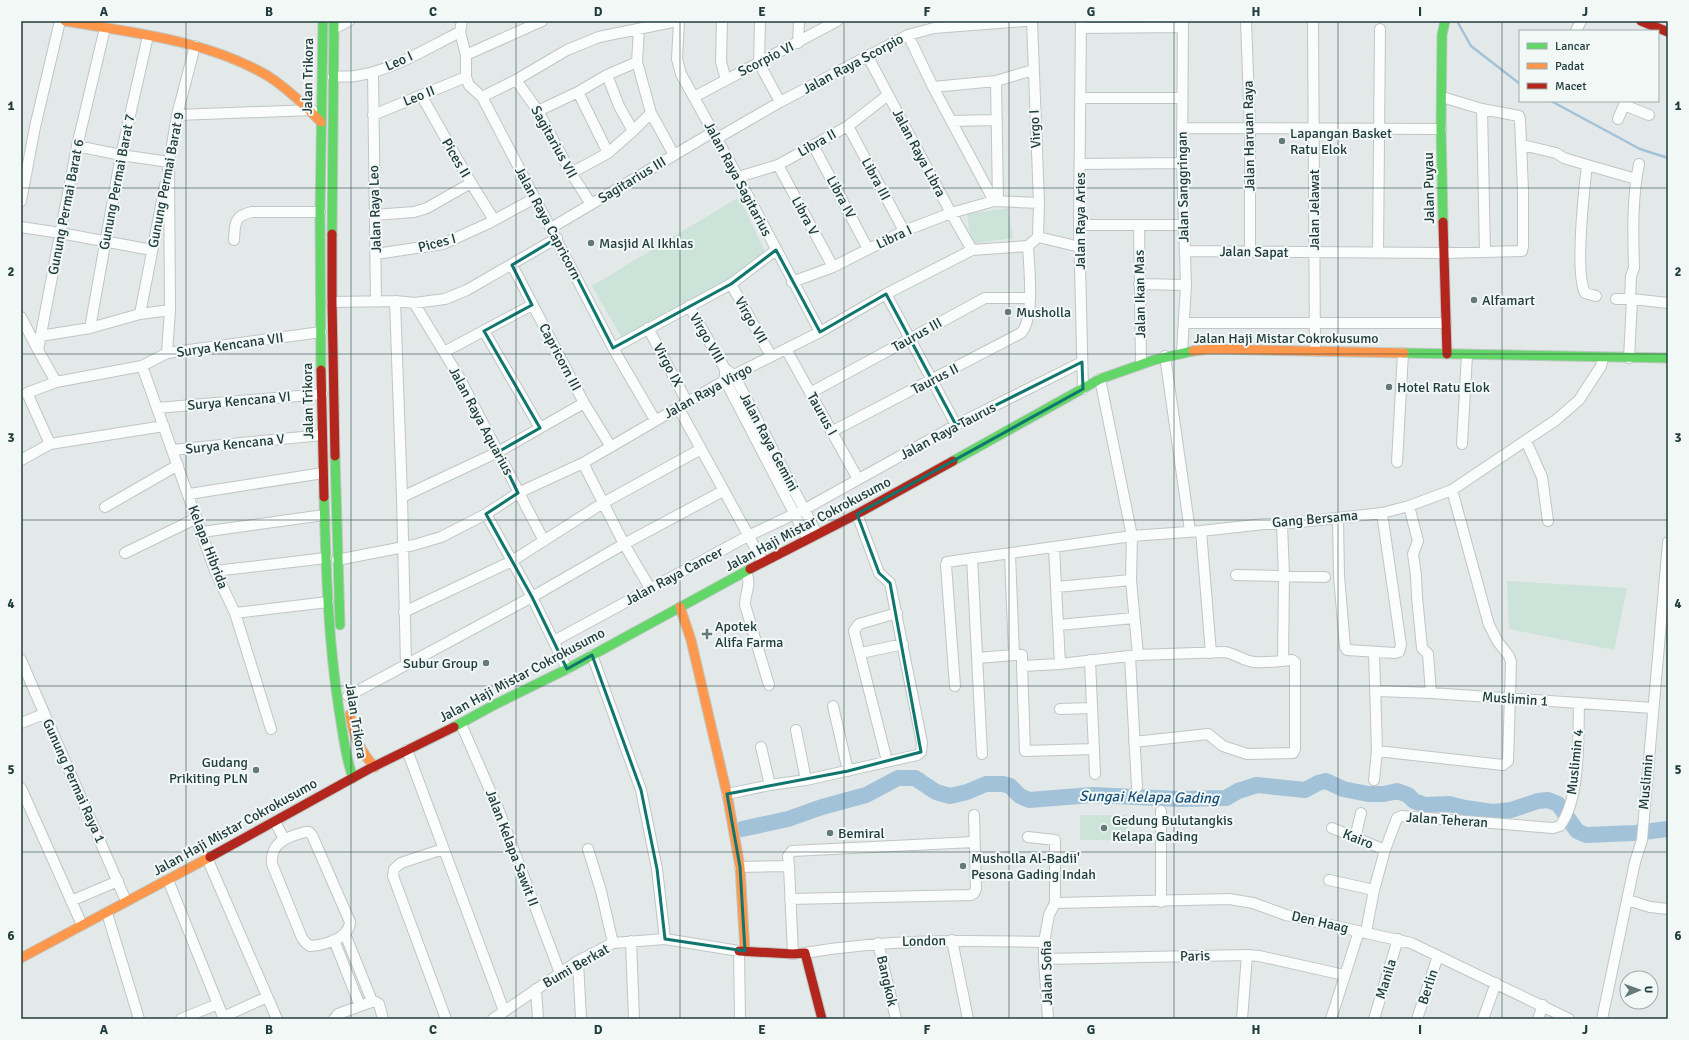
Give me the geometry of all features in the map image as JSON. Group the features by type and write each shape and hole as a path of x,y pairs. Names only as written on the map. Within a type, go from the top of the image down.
{"main road":[{"path":"65,21 195,46 247,65 269,77 291,92 312,110 321,122"},
{"name":"Jalan Trikora","path":"323,21 320,216 324,515 328,602 337,699 343,738 353,778"},
{"name":"Jalan Puyau","path":"1445,21 1442,35 1441,129 1447,354"},
{"path":"1641,21 1657,30"},
{"name":"Jalan Trikora","path":"335,24 333,76 332,302 337,560 342,638"},
{"path":"320,216 333,220"},
{"name":"Jalan Haji Mistar Cokrokusumo","path":"21,958 275,822 353,778 461,724 494,704 567,669 762,562 857,514 1100,379 1141,363 1182,352 1211,349 1603,358 1668,358"},
{"path":"680,607 691,640 727,794 740,870 742,951 793,954 805,953 822,1019"},
{"name":"Jalan Trikora","path":"348,693 352,728 356,741 364,754 375,767"}],"street":[{"path":"21,201 35,127 60,21"},
{"path":"335,24 349,21"},
{"path":"462,21 460,32 466,55 466,77"},
{"path":"466,55 542,21"},
{"path":"482,97 516,80 567,50 599,37 678,21"},
{"name":"Jalan Raya Sagitarius","path":"678,21 678,66 820,332"},
{"path":"722,21 721,62 726,80"},
{"path":"760,21 759,63 780,102"},
{"path":"798,43 799,21"},
{"name":"Scorpio VI","path":"694,97 798,43 836,21"},
{"name":"Jalan Raya Scorpio","path":"714,135 780,102 867,55 908,35 934,25 1025,21"},
{"name":"Virgo I","path":"1032,21 1032,70 1039,203 1038,237"},
{"name":"Jalan Haruan Raya","path":"1246,21 1250,129 1250,252"},
{"name":"Jalan Jelawat","path":"1313,21 1315,351"},
{"path":"1576,30 1581,21"},
{"path":"1081,24 1183,24"},
{"name":"Jalan Raya Aries","path":"1081,24 1079,225 1083,389"},
{"name":"Jalan Sanggringan","path":"1182,352 1185,323 1186,285 1182,163 1183,24"},
{"name":"Gunung Permai Barat 6","path":"38,350 77,146 105,28"},
{"path":"639,29 637,62 651,113 674,155"},
{"path":"1378,253 1380,29"},
{"name":"Leo I","path":"333,76 354,76 394,65 460,32"},
{"path":"908,35 951,121 996,201"},
{"name":"Gunung Permai Barat 7","path":"90,328 121,155 148,36"},
{"name":"Gunung Permai Barat 9","path":"140,314 177,115 195,46"},
{"name":"Jalan Raya Libra","path":"867,55 950,213 972,250"},
{"path":"538,111 578,92 607,74 637,62"},
{"path":"933,87 996,81 1032,70"},
{"name":"Jalan Raya Leo","path":"373,72 376,302"},
{"path":"607,74 619,106 633,132"},
{"name":"Leo II","path":"373,115 466,77"},
{"name":"Jalan Raya Capricorn","path":"466,77 469,85 482,97 557,238 613,348 655,420"},
{"name":"Sagitarius VII","path":"516,80 538,111 571,173 591,204"},
{"path":"996,81 996,201"},
{"path":"578,92 608,153"},
{"name":"Pices II","path":"420,95 494,220"},
{"name":"Libra II","path":"738,177 778,165 848,126 888,95"},
{"path":"1442,97 1482,109 1519,116 1522,145 1556,153 1564,158 1636,179"},
{"path":"1080,98 1182,98"},
{"path":"1618,119 1625,103 1649,116"},
{"path":"1482,109 1484,252"},
{"path":"177,115 312,110"},
{"path":"571,173 608,153 633,132 651,113"},
{"path":"951,121 997,120"},
{"name":"Libra III","path":"848,126 904,231"},
{"path":"1182,128 1441,129"},
{"name":"Sagitarius III","path":"551,228 674,155 714,135"},
{"name":"Libra IV","path":"813,145 868,249"},
{"name":"Jalan Sapat","path":"1185,251 1378,253 1520,252 1523,249 1522,145"},
{"path":"77,146 121,155 169,162 170,310 167,354"},
{"path":"1080,164 1182,163"},
{"path":"1629,358 1631,276 1634,268 1633,212 1639,164"},
{"name":"Libra V","path":"778,165 833,267"},
{"path":"1587,165 1581,255 1582,283 1585,293 1596,296"},
{"path":"374,215 414,212 426,208 471,183"},
{"name":"Pices I","path":"376,254 443,244 494,220 535,198"},
{"name":"Libra I","path":"792,282 833,267 904,231 950,213 996,201 1039,203"},
{"path":"234,240 234,224 239,217 244,214 252,212 320,216"},
{"path":"1079,225 1184,225"},
{"name":"Jalan Ikan Mas","path":"1138,225 1141,363"},
{"path":"21,227 152,250"},
{"path":"1028,246 1038,237 1080,247"},
{"path":"332,302 395,301 414,303 445,299 467,290 557,238"},
{"name":"Jalan Raya Virgo","path":"337,560 429,542 441,538 486,514 518,493 583,463 729,378 820,332 886,294 972,250 1028,246"},
{"name":"Taurus II","path":"831,432 1021,334 1028,323 1030,298 1028,246"},
{"path":"613,348 731,284 776,250"},
{"name":"Capricorn III","path":"512,265 584,403 611,447"},
{"name":"Virgo VII","path":"731,284 771,356"},
{"path":"1139,284 1186,285"},
{"path":"886,294 956,425"},
{"name":"Taurus III","path":"810,393 985,298 1030,298"},
{"path":"1616,299 1631,299 1668,304"},
{"path":"395,301 406,665"},
{"name":"Jalan Raya Aquarius","path":"414,303 444,352 544,541"},
{"path":"444,352 532,305"},
{"name":"Virgo VIII","path":"689,306 725,369"},
{"path":"40,336 90,328 140,314 170,310"},
{"path":"21,318 56,382"},
{"path":"1185,323 1446,323"},
{"name":"Virgo IX","path":"648,328 687,402"},
{"path":"484,331 540,428"},
{"name":"Surya Kencana VII","path":"24,394 56,382 142,366 167,354 321,332"},
{"name":"Taurus I","path":"786,349 858,479"},
{"path":"1397,462 1403,353"},
{"path":"1462,444 1467,355"},
{"path":"1164,356 1195,531 1211,653"},
{"name":"Gang Bersama","path":"955,686 947,562 1132,536 1264,524 1282,524 1382,513 1409,506 1452,490 1556,420 1579,400 1601,366 1603,358"},
{"name":"Jalan Raya Taurus","path":"800,511 956,425 1082,362"},
{"name":"Kelapa Hibrida","path":"142,366 215,571 235,613 272,729"},
{"name":"Jalan Raya Gemini","path":"725,369 800,511 817,534"},
{"path":"1100,379 1132,536 1131,580 1134,618 1134,742 1137,787"},
{"path":"24,394 50,444"},
{"name":"Surya Kencana VI","path":"157,408 322,394"},
{"path":"402,497 498,452 584,403"},
{"path":"678,407 722,491 762,562"},
{"path":"21,460 50,444 164,426"},
{"name":"Surya Kencana V","path":"172,450 322,435"},
{"path":"1526,441 1542,477 1548,521"},
{"path":"404,612 512,560 603,503 701,449"},
{"path":"583,463 624,544 650,588"},
{"path":"105,507 178,465"},
{"path":"188,494 323,473"},
{"path":"1377,751 1505,765 1508,761 1510,658 1498,642 1489,624 1452,490"},
{"path":"348,693 406,665 532,597 624,544 722,491"},
{"path":"1409,506 1418,541 1412,554 1416,576 1422,648 1428,654 1431,693"},
{"path":"800,511 807,538"},
{"name":"Jalan Raya Cancer","path":"554,641 748,536 800,511"},
{"path":"1338,518 1339,576 1345,647 1347,650 1395,653 1399,652 1401,645 1382,513"},
{"path":"486,514 532,597 567,669"},
{"path":"727,794 848,771 917,755 921,752 922,744 890,583 879,573 857,514"},
{"path":"202,532 324,515"},
{"path":"125,552 197,518"},
{"path":"1282,524 1284,576 1283,660"},
{"name":"Muslimin","path":"1602,1019 1635,862 1642,840 1643,813 1668,542"},
{"path":"1054,547 1060,664"},
{"path":"1010,554 1014,655"},
{"path":"215,571 326,558"},
{"path":"972,558 982,754"},
{"path":"746,572 750,582 745,597 745,605 769,686"},
{"path":"1236,575 1325,577"},
{"path":"1057,587 1131,580"},
{"path":"235,613 328,602"},
{"path":"887,762 861,653 854,631 859,624 897,613"},
{"path":"1059,625 1134,618"},
{"path":"861,653 903,644"},
{"path":"1374,652 1377,751 1374,780"},
{"path":"1022,666 1060,664 1134,656 1211,653 1230,653 1254,662 1283,660 1294,661 1296,664 1295,750 1293,753 1247,754 1223,746 1208,734 1134,742"},
{"path":"592,654 618,723 640,790 657,868 665,939"},
{"path":"977,658 1022,654 1025,751 1094,749"},
{"name":"Gunung Permai Raya 1","path":"21,660 126,901"},
{"path":"1090,660 1095,774"},
{"name":"Muslimin 1","path":"1376,691 1431,693 1653,708"},
{"name":"Muslimin 4","path":"1564,821 1569,808 1577,766 1579,703"},
{"path":"833,706 848,771"},
{"path":"1060,709 1092,708"},
{"path":"21,723 44,714"},
{"name":"Jalan Kelapa Sawit II","path":"461,724 499,811 560,973"},
{"path":"796,730 806,780"},
{"path":"761,747 770,785"},
{"path":"407,750 504,1011"},
{"path":"21,788 82,925"},
{"path":"1161,811 1161,902"},
{"path":"1356,838 1361,813"},
{"path":"790,899 971,895 976,889 974,815"},
{"name":"Jalan Teheran","path":"1331,1019 1344,975 1362,931 1397,818 1402,816 1553,828 1560,826 1564,821"},
{"path":"275,822 284,839"},
{"name":"Kairo","path":"1332,828 1386,850"},
{"path":"305,832 309,832 312,835 349,917 349,926 345,934 334,940 310,946 302,938 272,864 273,850 277,844 284,839 305,832"},
{"path":"1028,837 1055,840 1055,904"},
{"path":"793,954 788,856 794,850 974,842"},
{"path":"443,848 401,863 394,869 393,876 446,1019"},
{"path":"588,849 601,891 613,943"},
{"path":"207,858 277,1019"},
{"path":"740,870 789,869"},
{"path":"71,901 118,880"},
{"path":"168,880 223,1018 267,997"},
{"path":"1329,880 1374,890"},
{"name":"Den Haag","path":"1055,904 1228,899 1241,900 1286,914 1398,939 1423,948 1543,1005 1569,1019"},
{"path":"1628,900 1650,907 1668,909"},
{"name":"Jalan Sofia","path":"1048,1019 1044,942 1049,915 1055,904"},
{"path":"107,912 139,1019"},
{"path":"345,934 372,1001"},
{"name":"Bumi Berkat","path":"493,1019 578,961 613,943 665,939 742,951"},
{"name":"Manila","path":"1374,1019 1398,939"},
{"path":"334,940 360,1006"},
{"path":"952,940 968,1019"},
{"name":"London","path":"805,953 841,946 878,943 952,940 1044,942"},
{"path":"631,941 634,1019"},
{"name":"Bangkok","path":"878,943 896,1019"},
{"path":"740,1019 742,951"},
{"path":"1242,1019 1247,955"},
{"name":"Paris","path":"1044,959 1247,955 1264,957 1344,975"},
{"name":"Berlin","path":"1417,1019 1438,956"},
{"path":"578,961 581,1019"},
{"path":"1483,1019 1496,983"},
{"path":"536,989 538,1019"},
{"path":"334,1019 338,1014 372,1001 379,1004 383,1019"},
{"path":"181,1019 218,1004"},
{"path":"1538,1019 1543,1005"}],"highlighted area":[{"path":"557,238 613,348 731,284 776,250 820,332 886,294 956,425 1082,362 1083,389 857,514 879,573 890,583 921,752 848,771 727,794 740,867 745,951 665,939 657,869 641,790 592,655 567,669 532,597 486,514 518,493 498,452 540,428 484,331 532,305 512,265"}],"green space":[{"path":"739,197 768,258 622,338 592,286"},
{"path":"1008,208 1013,238 971,244 967,214"},
{"path":"1507,581 1627,588 1614,650 1509,629"},
{"name":"Gedung Bulutangkis Kelapa Gading","path":"1080,815 1127,815 1127,840 1080,840"}],"waterway":[{"path":"1457,21 1471,46 1519,83"},
{"path":"1553,102 1640,149 1668,158"},
{"name":"Sungai Kelapa Gading","path":"742,829 788,819 822,807 866,795 898,778 915,778 936,792 950,796 967,792 986,784 1003,784 1010,786 1020,796 1029,800 1092,795 1180,799 1226,798 1238,791 1257,785 1305,790 1318,783 1326,781 1343,789 1368,794 1384,794 1397,791 1408,795 1414,801 1425,805 1449,804 1493,812 1511,810 1538,801 1548,800 1558,804 1577,831 1586,835 1635,833 1668,829"}],"traffic: fast":[{"path":"321,370 320,214 323,21"},
{"path":"332,234 334,21"},
{"path":"1443,222 1441,129 1442,35 1445,21"},
{"path":"953,461 1100,379 1154,360 1193,351"},
{"path":"1404,353 1668,358"},
{"path":"335,456 340,625"},
{"path":"324,497 332,657 344,744 353,778"},
{"path":"454,727 494,705 567,669 750,569"}],"traffic: slow":[{"path":"65,21 143,34 195,46 220,54 245,64 268,76 302,103 321,122"},
{"path":"1193,351 1211,349 1404,353"},
{"path":"680,607 691,640 727,794 740,867 745,951"},
{"path":"350,714 358,743 365,755 375,767"},
{"path":"21,958 210,857"}],"traffic: jam":[{"path":"1641,21 1668,32"},
{"path":"1443,222 1447,354"},
{"path":"332,234 335,456"},
{"path":"321,370 324,497"},
{"path":"750,569 857,514 953,461"},
{"path":"210,857 369,769 454,727"},
{"path":"739,951 793,954 805,953 822,1019"}],"place":[{"name":"Lapangan Basket Ratu Elok","path":"1282,141"},
{"name":"Masjid Al Ikhlas","path":"591,243"},
{"name":"Alfamart","path":"1474,300"},
{"name":"Musholla","path":"1008,312"},
{"name":"Hotel Ratu Elok","path":"1389,387"},
{"name":"Apotek Alifa Farma","path":"707,634"},
{"name":"Subur Group","path":"486,663"},
{"name":"Gudang Prikiting PLN","path":"256,770"},
{"name":"Gedung Bulutangkis Kelapa Gading","path":"1104,828"},
{"name":"Bemiral","path":"830,833"},
{"name":"Musholla Al-Badii' Pesona Gading Indah","path":"963,866"}]}
